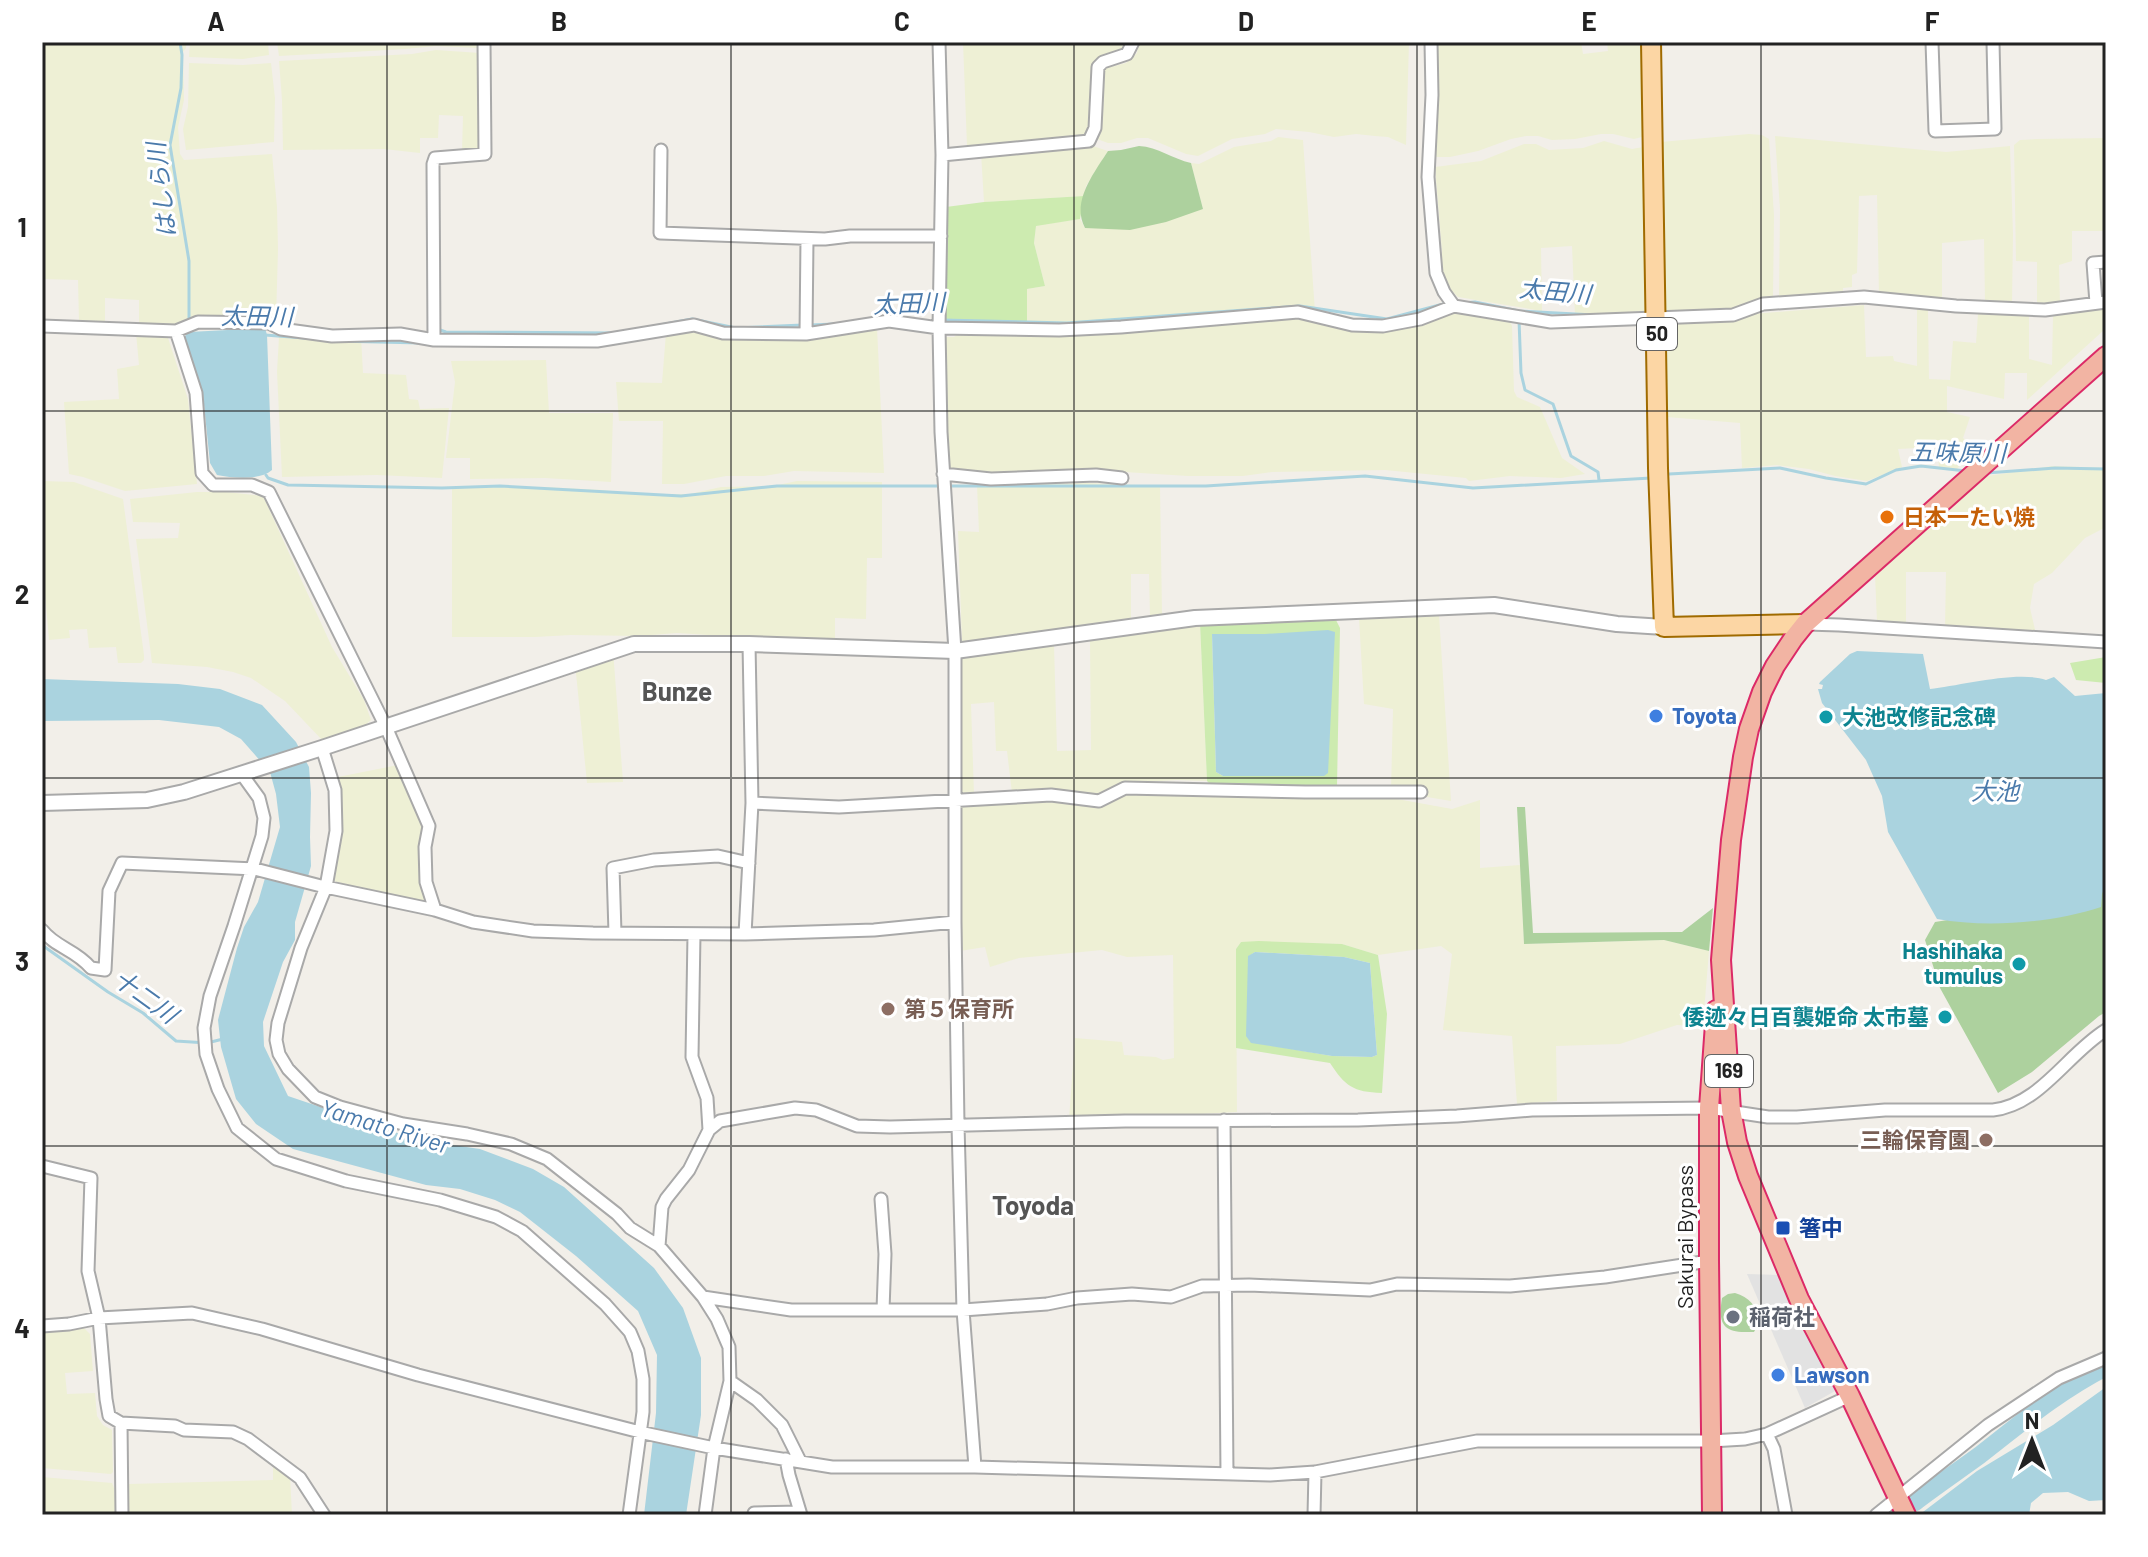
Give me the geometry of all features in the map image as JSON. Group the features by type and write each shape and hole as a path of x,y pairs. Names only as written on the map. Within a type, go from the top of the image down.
{"highway":[{"name":"169","path":"1906,1515 1794,1285 1737,1142 1731,1110 1721,960 1731,840 1743,757 1762,692 1775,666 1805,624 2106,356"},
{"name":"Sakurai Bypass","path":"1712,1515 1709,1108 1721,960"}],"main road":[{"name":"50","path":"1651,42 1658,468 1664,627"},
{"path":"1664,627 1805,624"}],"street":[{"path":"434,340 433,164 435,158 485,154 484,42"},
{"path":"939,42 942,155 939,328 943,474 955,651 958,1125 963,1310 975,1467"},
{"path":"942,155 1089,141 1095,128 1098,67 1103,62 1127,54 1133,42"},
{"path":"1431,42 1428,177 1436,273 1454,306"},
{"path":"1932,42 1935,131 1995,129 1993,42"},
{"path":"661,150 660,233 807,239 941,236"},
{"path":"806,334 807,239"},
{"path":"42,326 176,331 198,322 269,323 281,329 332,336 400,334 434,340 597,341 694,325 723,333 806,334 889,321 939,328 1059,330 1298,312 1352,325 1383,326 1420,319 1454,306 1551,322 1733,315 1763,304 1864,297 2045,310 2101,302 2093,263 2106,262"},
{"path":"176,331 196,393 202,473 213,485 252,485 269,492 386,727 429,826 425,847 426,882 435,910"},
{"path":"943,474 991,479 1096,475 1122,478"},
{"path":"1839,594 1831,617 1839,625"},
{"path":"42,803 147,800 184,792 634,644 749,644 955,651 1195,618 1494,605 1617,624 1664,627"},
{"path":"1805,624 2106,642"},
{"path":"745,934 752,803 749,644"},
{"path":"319,749 335,790 336,831 323,886 278,1023 276,1040 279,1054 299,1083 315,1097 340,1107 403,1124 511,1144 547,1159 617,1214 630,1228 659,1246 703,1297 729,1347 730,1381 711,1447 705,1515"},
{"path":"245,772 259,798 264,818 262,836 210,996 204,1028 206,1054 218,1089 237,1128 276,1159 346,1181 440,1200 496,1217 522,1231 605,1304 630,1332 638,1351 643,1379 642,1432 629,1515"},
{"path":"752,803 839,807 1051,795 1099,801 1125,788 1421,792"},
{"path":"615,933 613,868 654,860 718,856 749,863"},
{"path":"42,930 50,940 80,956 91,968 105,970 109,891 122,863 253,869 435,910 473,922 533,931 745,934 874,930 955,922"},
{"path":"694,934 692,1057 707,1098 709,1130"},
{"path":"659,1246 662,1207 689,1170 709,1130 720,1121 795,1108 816,1110 857,1126 1358,1120 1532,1110 1709,1108 1768,1117 1797,1117 1885,1110 2003,1109 2029,1096 2106,1030"},
{"path":"1224,1120 1227,1474"},
{"path":"42,1166 91,1178 88,1271 99,1318 109,1416 121,1423 233,1432 258,1446 300,1478 324,1515"},
{"path":"881,1199 885,1254 883,1310"},
{"path":"703,1297 791,1310 963,1310 1132,1294 1171,1297 1202,1286 1370,1290 1397,1284 1510,1286 1605,1277 1709,1261"},
{"path":"42,1326 99,1318 192,1313 262,1329 418,1375 642,1432 832,1467 975,1467 1270,1475 1315,1472 1477,1441 1745,1439 1767,1434 1850,1396"},
{"path":"1876,1515 1988,1425 2059,1378 2106,1358"},
{"path":"730,1381 757,1400 782,1425 800,1461"},
{"path":"121,1423 122,1515"},
{"path":"1767,1434 1774,1449 1786,1515"},
{"path":"754,1515 801,1514 786,1459"},
{"path":"1314,1515 1315,1472"}],"green space":[{"path":"42,42 186,42 183,52 184,100 178,127 180,154 184,160 272,154 277,207 276,320 196,318 169,326 139,325 139,300 105,298 105,323 79,322 78,280 42,279"},
{"path":"190,42 268,42 269,55 243,59 189,57"},
{"path":"277,42 480,42 480,48 436,46 279,56"},
{"path":"963,42 1127,42 1119,53 1099,58 1092,67 1091,117 1087,134 967,146"},
{"path":"1139,42 1409,42 1406,145 1388,137 1356,134 1334,137 1276,129 1265,134 1232,139 1198,156 1148,138 1121,143 1097,139 1103,119 1104,71 1126,63 1137,53"},
{"path":"1438,42 1581,42 1583,54 1608,51 1607,42 1642,42 1642,137 1634,139 1601,134 1552,140 1526,136 1478,151 1435,157"},
{"path":"436,50 480,53 479,151 462,151 463,116 439,115 438,138 420,138 420,153 384,149 283,150 279,61"},
{"path":"189,63 271,63 275,98 274,142 186,150 183,129 188,107"},
{"path":"1749,134 1769,139 1774,215 1773,298 1729,310 1664,311 1661,142"},
{"path":"1775,136 1946,152 2010,146 2012,304 1985,303 1984,239 1942,243 1942,301 1879,295 1877,195 1859,196 1857,273 1852,275 1852,287 1843,288 1843,295 1779,298 1780,209"},
{"path":"1278,137 1303,140 1315,312 1111,325 1027,326 1027,289 1045,286 1034,243 1036,225 1080,219 1085,228 1203,209 1191,163 1199,164 1234,147"},
{"path":"2106,138 2106,231 2072,231 2072,261 2059,265 2060,304 2037,306 2037,262 2016,261 2014,145 2020,140"},
{"path":"1604,141 1632,149 1643,147 1646,311 1575,315 1572,246 1541,248 1542,311 1458,297 1441,269 1435,167 1481,161 1524,144 1536,144 1549,150 1583,148"},
{"path":"1087,144 1108,151 1086,186 1084,196 984,202 981,153"},
{"path":"1139,146 1191,163 1203,209 1130,230 1085,228 1081,218 1082,198 1108,151"},
{"path":"1084,196 1080,219 1036,226 1034,243 1045,286 1027,289 1027,326 944,325 946,207"},
{"path":"1864,305 1866,357 1893,356 1894,361 1917,366 1917,308 1928,310 1929,379 1950,380 1953,341 1976,343 1978,314 2029,316 2029,359 2052,365 2053,316 2105,308 2104,330 2027,400 2027,373 2005,373 2004,399 1947,386 1947,412 1970,417 1963,438 1976,447 1957,469 1939,469 1938,447 1898,449 1902,467 1867,481 1777,465 1742,468 1740,423 1667,417 1665,321"},
{"path":"1460,311 1508,318 1512,326 1514,391 1517,397 1540,407 1562,458 1585,474 1561,478 1510,476 1469,481 1466,478 1385,470 1188,476 1093,470 980,473 951,469 949,465 944,337 958,334 1113,334 1287,316 1393,329"},
{"path":"877,328 884,473 794,471 662,484 663,421 619,421 616,382 662,383 666,333 691,332 728,338"},
{"path":"136,333 168,338 188,399 197,484 125,491 69,474 64,402 119,399 117,369 139,365"},
{"path":"279,337 361,337 363,373 406,375 409,399 418,400 420,409 449,408 442,478 377,475 282,477 277,372"},
{"path":"546,360 549,413 613,413 611,482 545,478 470,479 470,458 446,458 455,382 451,361"},
{"path":"2052,466 2106,468 2106,527 2085,538 2052,573 2034,584 2030,608 2036,634 1945,627 1946,572 1906,572 1906,624 1877,622 1875,574 1982,477"},
{"path":"42,481 74,482 123,499 144,655 141,663 118,663 116,647 89,648 87,629 69,630 70,638 49,640 42,560"},
{"path":"797,481 882,482 882,558 867,558 866,619 835,618 835,643 677,633 452,637 452,487 544,487 634,494 690,494 721,487 773,486"},
{"path":"1088,483 1160,486 1162,614 1150,616 1149,574 1131,574 1131,619 962,642 958,531 979,532 977,485"},
{"path":"197,492 263,496 332,647 364,700 371,720 364,726 323,741 285,701 251,678 207,667 152,663 136,539 178,538 180,523 133,522 130,499"},
{"path":"1439,615 1451,801 1391,791 1393,709 1364,704 1359,618"},
{"path":"1335,618 1340,628 1337,786 1212,786 1207,781 1200,623","holes":["1212,634 1265,634 1324,776 1223,776 1216,772"]},
{"path":"1200,623 1207,781 1126,783 1096,795 1012,793 1007,751 996,751 994,702 971,704 974,794 962,795 959,792 959,657 1054,645 1057,751 1091,750 1090,640"},
{"path":"613,650 623,782 587,783 575,663"},
{"path":"2106,657 2106,683 2076,680 2070,663"},
{"path":"398,765 425,818 426,836 420,874 424,902 329,880 333,778"},
{"path":"1127,790 1364,793 1452,809 1480,800 1480,868 1520,865 1524,944 1664,940 1709,951 1703,1024 1677,1025 1620,1044 1556,1046 1557,1101 1517,1104 1512,1036 1443,1030 1452,954 1441,946 1378,955 1342,944 1241,942 1236,949 1237,1112 1069,1119 1075,1038 1122,1042 1124,1055 1163,1060 1174,1058 1173,955 1127,957 1102,950 1019,958 990,967 985,947 960,951 959,807 965,803 992,801 1092,803"},
{"path":"1517,807 1525,807 1533,933 1682,932 1713,908 1709,951 1664,940 1524,944"},
{"name":"Hashihaka tumulus","path":"2106,880 2106,1012 2032,1072 1998,1093 1940,988 1925,940 1935,922 1966,917"},
{"path":"1241,942 1342,944 1378,955 1387,1014 1382,1093 1351,1086 1330,1063 1236,1048 1236,949","holes":["1255,952 1344,957 1370,963 1377,1055 1332,1056 1251,1042 1249,956"]},
{"path":"1735,1293 1742,1295 1755,1308 1758,1320 1754,1332 1730,1330 1723,1322 1722,1298"},
{"path":"84,1328 90,1334 93,1371 65,1373 67,1394 95,1393 97,1416 103,1425 112,1430 111,1474 42,1468 42,1332"},
{"path":"273,1464 290,1475 292,1515 127,1515 129,1484 273,1480"},
{"path":"42,1477 112,1483 116,1515 42,1515"}],"shaded area":[{"path":"1747,1274 1780,1275 1835,1391 1805,1408"}],"water":[{"path":"265,328 272,470 253,477 217,475 210,463 203,395 184,337 189,332"},
{"path":"1335,632 1328,773 1324,776 1223,776 1216,772 1212,634"},
{"name":"大池","path":"1857,651 1923,654 1930,689 2005,678 2034,677 2046,680 2054,677 2075,696 2106,693 2106,884 2101,907 2062,917 2020,922 1977,923 1937,919 1888,832 1882,796 1866,760 1822,703 1818,689 1822,689 1823,685 1820,682"},
{"path":"42,679 178,684 220,689 262,705 296,742 309,767 311,866 295,922 295,940 283,962 263,1022 264,1046 288,1096 418,1140 480,1149 533,1169 564,1187 654,1268 683,1308 701,1358 701,1415 686,1515 644,1515 656,1413 657,1355 638,1311 520,1212 460,1189 426,1185 293,1149 256,1124 236,1099 221,1047 218,1020 237,948 258,902 280,827 270,772 241,739 219,727 159,720 42,721"},
{"path":"1255,952 1344,957 1370,963 1377,1055 1332,1056 1251,1043 1246,1036 1248,956"},
{"path":"2106,1387 2106,1500 2089,1501 2068,1492 2043,1493 2031,1503 2029,1515 1919,1515 1977,1471 2053,1425"}],"waterway":[{"name":"はしら川","path":"180,42 181,88 170,145 189,261 189,323"},
{"name":"太田川","path":"1462,303 1475,302 1519,311 1594,315"},
{"name":"太田川","path":"942,320 1067,323 1300,306 1387,319 1447,303"},
{"name":"太田川","path":"644,328 692,319 736,328 803,325"},
{"name":"五味原川","path":"1519,320 1521,373 1525,390 1553,404 1571,456 1598,472 1599,480"},
{"name":"太田川","path":"810,325 835,324"},
{"name":"太田川","path":"437,329 446,332 617,333"},
{"name":"太田川","path":"265,335 317,339"},
{"name":"太田川","path":"336,341 421,343"},
{"name":"五味原川","path":"1669,474 1780,468 1866,484 1896,470 1921,466 1966,471"},
{"name":"五味原川","path":"1986,473 2055,468 2106,469"},
{"path":"266,475 288,485 500,486 681,496 777,486 1206,486 1365,476 1473,488 1651,478"},
{"name":"十二川","path":"42,945 143,1013 176,1041 207,1043 223,1039"},
{"path":"1915,1502 2056,1397 2106,1367"}],"place":[{"name":"日本一たい焼","path":"1887,517"},
{"name":"Toyota","path":"1656,716"},
{"name":"大池改修記念碑","path":"1826,717"},
{"name":"Hashihaka tumulus","path":"2019,964"},
{"name":"第５保育所","path":"888,1009"},
{"name":"倭迹々日百襲姫命 太市墓","path":"1945,1017"},
{"name":"三輪保育園","path":"1986,1140"},
{"name":"箸中","path":"1783,1228"},
{"name":"稲荷社","path":"1733,1317"},
{"name":"Lawson","path":"1778,1375"}],"district":[{"name":"Bunze","path":"677,692"},
{"name":"Toyoda","path":"1033,1206"}],"water label":[{"name":"Yamato River","path":"385,1127"}]}
